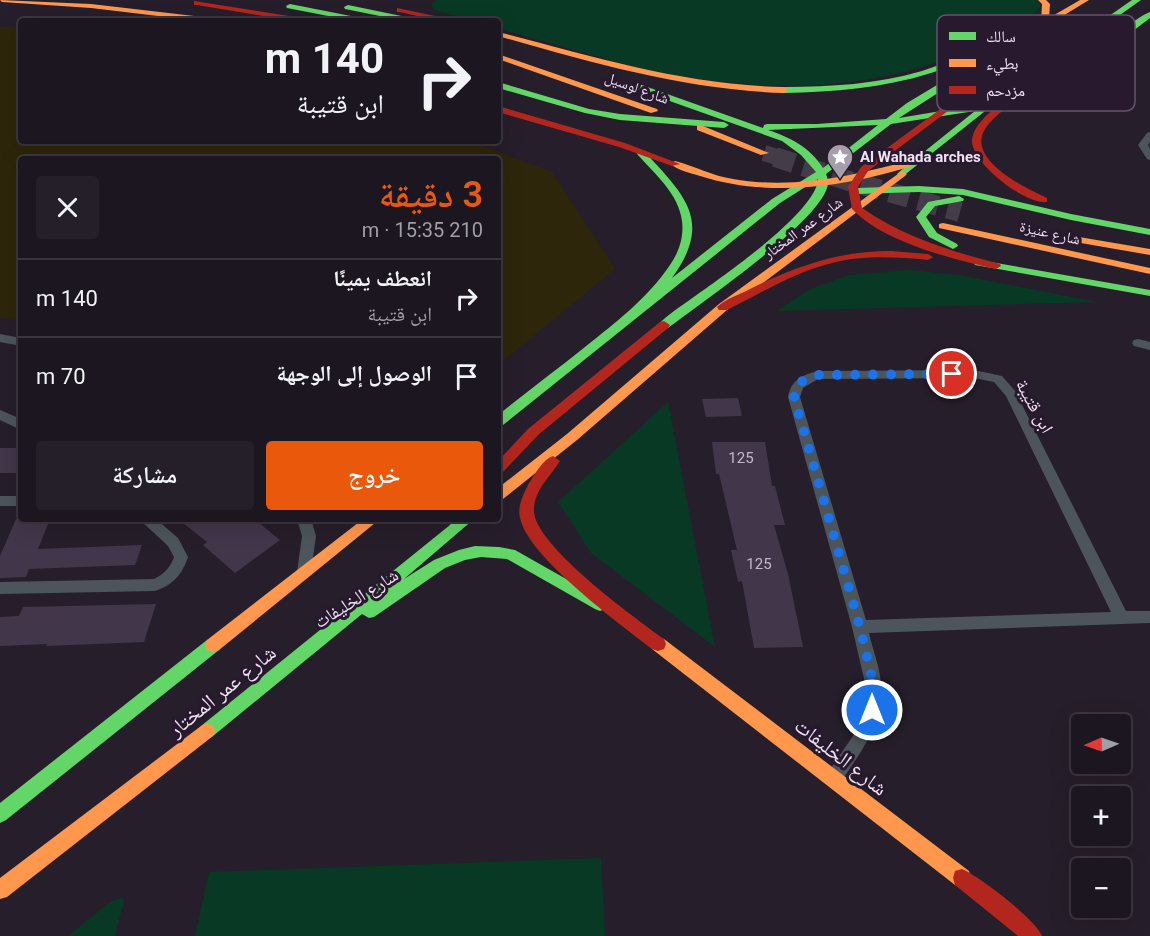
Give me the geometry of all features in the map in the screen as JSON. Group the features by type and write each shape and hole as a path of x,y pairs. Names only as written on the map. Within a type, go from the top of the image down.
{"main road":[{"path":"2,0 91,6 194,18"},
{"path":"245,0 312,9 352,18"},
{"path":"303,0 400,18"},
{"path":"348,0 435,18"},
{"path":"1042,0 1046,4 1046,15"},
{"name":"شارع عمر المختار","path":"1060,15 1085,0"},
{"name":"شارع عمر المختار","path":"1115,15 1137,0"},
{"path":"184,2 288,18"},
{"path":"0,9 111,18"},
{"path":"1135,25 1150,14"},
{"path":"501,35 644,74 680,81 744,88 838,89 895,80 937,68"},
{"path":"501,43 745,123 785,139 801,148 819,178 820,195 817,201 779,236 621,358 542,424 501,466"},
{"name":"شارع لوسيل","path":"501,57 763,159 770,159 773,148 764,134 745,123"},
{"name":"شارع لوسيل","path":"501,71 676,134"},
{"path":"501,86 588,111 620,117 769,128 817,128 928,118 960,111"},
{"name":"شارع عمر المختار","path":"501,420 776,201 819,178 848,150 937,88"},
{"path":"501,110 638,150 733,182 859,176 891,171 916,162"},
{"path":"942,111 894,146 859,176 853,191 857,209 880,227 916,245 996,266"},
{"name":"شارع عمر المختار","path":"501,493 572,437 723,307 857,209 982,111"},
{"path":"997,111 986,124 978,137 977,144 992,169 1013,186 1042,200 1113,225"},
{"path":"632,315 686,252 690,226 684,205 673,187 638,150"},
{"path":"662,158 720,171 747,171"},
{"path":"776,201 881,189 942,190 1150,232"},
{"path":"996,266 937,239 927,232 921,215 927,207 948,199 1016,205"},
{"name":"شارع عنيزة","path":"943,226 1150,271"},
{"name":"شارع عنيزة","path":"1066,237 1150,252"},
{"path":"723,307 798,271 848,257 901,255 996,266 1150,293"},
{"name":"شارع الخليفات","path":"572,437 535,484 528,501 527,519 536,538 621,616 834,777 1011,916 1032,936"},
{"path":"0,814 369,522"},
{"name":"شارع عمر المختار","path":"0,890 200,736 458,524"},
{"name":"شارع الخليفات","path":"303,652 386,602 447,560 466,553 510,554 621,616"}],"street":[{"path":"1150,135 1143,145 1150,157"},
{"path":"0,338 18,341"},
{"name":"ابن قتيبة","path":"834,777 862,737 872,710 873,683 860,627 794,397 799,383 807,378 819,375 974,374 998,379 1011,394 1122,618"},
{"path":"0,414 18,423"},
{"path":"0,501 18,501"},
{"path":"0,588 155,585 169,579 177,571 181,557 173,542 150,522"},
{"path":"304,572 309,536 305,522"},
{"path":"860,627 1150,617"}],"green space":[{"path":"437,0 1036,0 1041,5 1032,15 937,15 937,62 913,70 843,83 771,85 735,83 654,72 501,29 501,18 467,18 436,11 432,8 432,3"},
{"path":"910,270 959,275 1098,302 776,311 810,289 849,275"},
{"path":"668,402 715,647 591,553 558,502"},
{"path":"601,858 605,936 195,936 209,872"},
{"path":"122,897 124,901 115,936 68,936 110,902"}],"sand":[{"path":"0,27 18,27 18,144 478,144 552,172 615,269 501,363 501,156 18,156 18,319 0,318"}],"building":[{"path":"738,398 742,416 706,417 702,399"},
{"path":"712,442 765,442 772,486 775,486 785,525 774,525 788,574 803,647 754,648 742,581 738,582 731,550 737,550 719,474 716,474"},
{"path":"0,448 18,448 18,473 0,473"},
{"path":"16,519 18,522 49,522 38,549 142,545 135,565 29,569 26,577 0,578 0,556"},
{"path":"182,522 258,522 280,540 235,573 203,545 207,542"},
{"path":"156,604 144,642 0,646 0,617 19,616 23,607"}],"tunnel":[{"path":"764,153 780,158"},
{"path":"775,157 849,181 960,212"}],"traffic: fast":[{"path":"1116,15 1137,0"},
{"path":"290,6 351,18"},
{"path":"348,7 401,18"},
{"path":"1135,25 1150,14"},
{"path":"784,90 874,84 937,68"},
{"path":"501,86 588,111 620,117 724,125"},
{"path":"636,86 785,139 811,158 823,179 823,187 816,201 800,218 752,259 664,325"},
{"path":"501,420 776,201 822,173 910,105 937,89"},
{"path":"767,127 817,127 892,121 962,111"},
{"path":"902,174 980,111"},
{"path":"632,315 676,264 684,250 688,235 687,219 677,195 640,152"},
{"path":"856,191 919,189 963,192 1071,217 1150,232"},
{"path":"953,246 933,235 921,217 932,204 959,199"},
{"path":"979,263 1150,293"},
{"path":"455,529 460,522"},
{"path":"207,731 463,522"},
{"path":"369,612 440,564 464,554 481,552 510,554 600,605"},
{"path":"0,814 213,645"}],"traffic: slow":[{"path":"2,0 91,6 194,18"},
{"path":"1042,0 1046,4 1045,15"},
{"path":"1060,15 1085,0"},
{"path":"501,35 675,80 711,86 784,90"},
{"path":"501,57 654,111"},
{"path":"700,128 764,153"},
{"path":"675,164 733,182 756,185 802,185 849,179 916,162"},
{"path":"501,493 572,437 723,307 902,174"},
{"path":"943,226 1150,271"},
{"path":"1079,240 1150,252"},
{"path":"213,645 369,522"},
{"path":"658,644 962,878"},
{"path":"0,890 207,731"}],"traffic: jam":[{"path":"197,3 290,18"},
{"path":"400,10 436,18"},
{"path":"501,110 622,145 675,164"},
{"path":"943,111 864,169 853,187 857,209 889,230 923,245 996,266"},
{"path":"997,111 982,128 977,139 983,158 1012,184 1043,200"},
{"path":"723,307 789,275 842,257 867,255 928,257"},
{"path":"501,466 533,432 664,325"},
{"path":"553,461 530,494 527,518 533,531 545,547 584,584 658,644"},
{"path":"962,878 1011,916 1032,936"}],"place":[{"name":"Al Wahada arches","path":"840,180"}],"route":[{"path":"872,710 873,683 860,627 794,397 795,389 807,378 819,375 952,374"}]}
